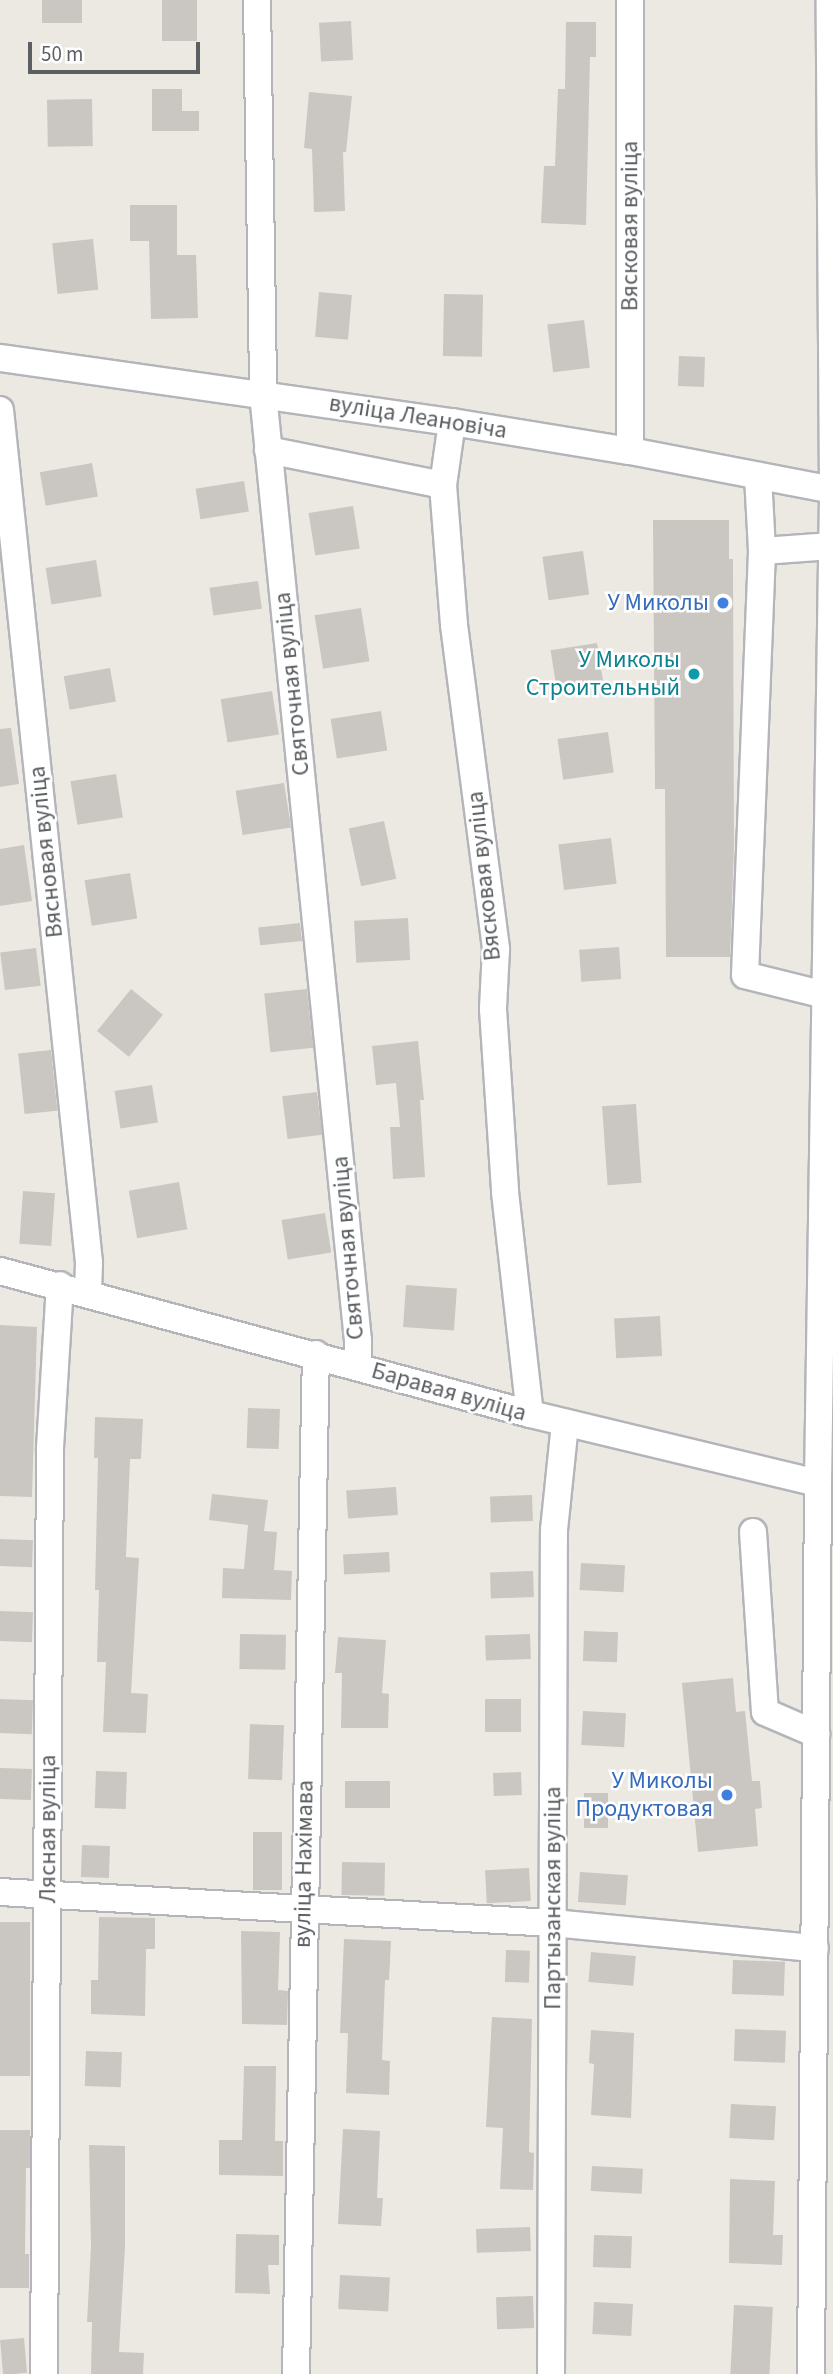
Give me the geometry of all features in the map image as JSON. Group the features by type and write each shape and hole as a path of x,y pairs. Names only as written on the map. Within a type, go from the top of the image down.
{"street":[{"name":"Святочная вуліца","path":"257,0 263,394 358,1340 358,1366"},
{"name":"Вясковая вуліца","path":"630,0 630,451"},
{"path":"811,2374 823,2155 815,1948 818,1483 827,1354 825,995 833,517 830,0"},
{"name":"вуліца Леановіча","path":"0,358 452,422 630,451 833,490"},
{"name":"Вясновая вуліца","path":"0,410 89,1263 88,1294"},
{"name":"Вясковая вуліца","path":"452,422 443,485 454,625 496,948 493,1009 505,1192 530,1414"},
{"path":"268,450 443,485"},
{"path":"758,476 762,551 745,975 825,995"},
{"path":"762,551 832,546"},
{"name":"Баравая вуліца","path":"0,1270 530,1414 818,1483"},
{"name":"Лясная вуліца","path":"44,2374 50,1448 60,1285"},
{"name":"вуліца Нахімава","path":"296,2374 303,1908 316,1354"},
{"name":"Партызанская вуліца","path":"551,2374 554,1530 565,1423"},
{"path":"753,1532 765,1712 817,1734"},
{"path":"0,1892 553,1923 815,1948"}],"building":[{"path":"42,0 82,0 82,23 42,23"},
{"path":"162,0 197,0 197,41 162,41"},
{"path":"351,21 353,60 321,62 319,23"},
{"path":"566,22 596,22 596,57 590,57 586,225 541,223 544,166 555,166 558,89 565,89"},
{"path":"152,89 182,89 182,111 199,111 199,131 152,131"},
{"path":"309,92 352,96 346,152 343,152 345,211 314,212 312,149 304,148"},
{"path":"92,99 93,146 48,147 47,100"},
{"path":"130,205 177,205 177,255 196,255 198,318 151,319 149,241 130,241"},
{"path":"93,239 98,290 58,294 52,243"},
{"path":"319,292 352,295 348,340 315,337"},
{"path":"444,294 483,295 482,357 443,356"},
{"path":"584,320 590,368 553,372 547,325"},
{"path":"679,356 705,357 704,387 678,386"},
{"path":"92,463 98,496 46,506 40,472"},
{"path":"244,481 249,512 200,519 196,489"},
{"path":"353,506 360,548 315,556 309,513"},
{"name":"У Миколы Строительный","path":"653,520 729,520 729,559 733,559 734,848 730,957 666,957 665,789 655,789"},
{"path":"583,551 589,595 549,600 542,557"},
{"path":"96,560 102,597 51,605 46,568"},
{"path":"258,581 262,609 213,616 209,588"},
{"path":"361,608 369,661 323,669 315,615"},
{"path":"597,643 603,681 557,688 551,650"},
{"path":"110,668 116,701 70,710 64,676"},
{"path":"272,691 279,734 228,743 221,699"},
{"path":"381,711 387,751 337,758 331,719"},
{"path":"11,728 19,784 0,787 0,729"},
{"path":"608,732 614,773 563,780 557,739"},
{"path":"116,774 123,817 77,825 71,781"},
{"path":"284,783 291,827 243,835 236,791"},
{"path":"384,821 396,879 361,886 349,828"},
{"path":"611,838 617,884 564,890 558,844"},
{"path":"24,845 32,901 0,906 0,849"},
{"path":"130,873 137,918 92,926 85,880"},
{"path":"408,918 410,960 356,963 354,921"},
{"path":"300,923 302,941 260,945 258,927"},
{"path":"619,947 621,979 581,982 579,950"},
{"path":"36,948 41,986 5,990 0,952"},
{"path":"131,989 163,1015 129,1057 97,1031"},
{"path":"307,989 313,1048 270,1052 264,993"},
{"path":"418,1041 424,1100 420,1100 425,1177 393,1179 390,1127 400,1127 396,1083 376,1085 372,1046"},
{"path":"51,1050 57,1111 25,1114 18,1053"},
{"path":"152,1085 158,1123 120,1128 114,1091"},
{"path":"317,1092 322,1135 288,1139 282,1096"},
{"path":"636,1104 642,1183 608,1185 602,1106"},
{"path":"179,1182 187,1229 137,1238 129,1191"},
{"path":"23,1191 55,1193 51,1246 19,1244"},
{"path":"325,1213 331,1253 288,1259 282,1220"},
{"path":"406,1285 457,1289 454,1330 403,1327"},
{"path":"660,1316 662,1356 616,1358 614,1318"},
{"path":"0,1325 37,1327 32,1497 0,1496"},
{"path":"248,1408 280,1409 279,1449 247,1448"},
{"path":"95,1417 143,1419 141,1459 130,1459 126,1557 139,1558 131,1693 148,1694 146,1733 103,1732 106,1662 97,1662 99,1590 95,1590 98,1458 94,1458"},
{"path":"396,1487 398,1515 348,1518 346,1490"},
{"path":"212,1494 268,1500 264,1531 277,1532 274,1570 292,1571 291,1600 222,1598 223,1568 244,1569 248,1525 209,1520"},
{"path":"532,1495 533,1521 491,1522 490,1496"},
{"path":"0,1539 33,1540 32,1567 0,1566"},
{"path":"389,1552 390,1572 344,1574 343,1554"},
{"path":"581,1563 625,1565 624,1592 580,1590"},
{"path":"533,1571 534,1597 491,1598 490,1573"},
{"path":"0,1611 33,1612 32,1642 0,1641"},
{"path":"584,1631 618,1632 617,1662 583,1661"},
{"path":"240,1634 286,1635 285,1670 239,1669"},
{"path":"530,1634 531,1659 486,1661 485,1636"},
{"path":"338,1637 386,1640 382,1693 389,1694 388,1728 341,1728 342,1673 335,1673"},
{"name":"У Миколы Продуктовая","path":"733,1678 736,1712 745,1711 752,1781 760,1781 762,1808 755,1809 758,1846 698,1852 682,1683"},
{"path":"0,1699 33,1700 32,1734 0,1733"},
{"path":"485,1699 521,1699 521,1732 485,1732"},
{"path":"583,1711 626,1713 624,1747 581,1745"},
{"path":"250,1724 284,1725 282,1780 248,1779"},
{"path":"0,1768 32,1769 31,1800 0,1799"},
{"path":"96,1771 127,1772 126,1809 95,1808"},
{"path":"521,1772 522,1795 494,1796 493,1773"},
{"path":"345,1781 390,1781 390,1808 345,1808"},
{"path":"584,1793 608,1793 608,1828 584,1828"},
{"path":"253,1832 282,1832 282,1890 253,1890"},
{"path":"82,1845 110,1846 109,1878 81,1877"},
{"path":"342,1862 385,1863 384,1896 341,1895"},
{"path":"529,1868 531,1901 487,1903 485,1870"},
{"path":"580,1872 628,1875 626,1905 578,1902"},
{"path":"99,1917 155,1918 155,1949 146,1949 145,2016 91,2014 91,1980 98,1980"},
{"path":"0,1922 30,1922 30,2076 0,2076"},
{"path":"241,1931 280,1932 278,1990 288,1991 287,2025 242,2024"},
{"path":"344,1939 391,1941 389,1980 385,1980 382,2060 390,2061 389,2095 346,2093 348,2033 340,2033"},
{"path":"506,1950 530,1951 529,1983 505,1982"},
{"path":"591,1952 636,1956 633,1986 588,1982"},
{"path":"733,1960 785,1962 784,1996 732,1994"},
{"path":"492,2017 532,2019 529,2152 534,2153 533,2190 500,2189 503,2128 486,2127"},
{"path":"735,2029 786,2031 785,2063 734,2061"},
{"path":"591,2030 634,2033 631,2118 591,2115 594,2064 589,2063"},
{"path":"86,2051 122,2052 121,2087 85,2086"},
{"path":"244,2066 276,2066 275,2141 283,2141 283,2176 219,2175 219,2140 242,2140"},
{"path":"731,2104 776,2106 774,2140 729,2138"},
{"path":"343,2129 380,2131 377,2198 383,2198 381,2226 338,2224"},
{"path":"0,2130 30,2130 30,2168 26,2168 25,2254 29,2254 29,2288 0,2288"},
{"path":"89,2145 125,2146 125,2247 119,2352 144,2353 143,2374 91,2374 92,2322 87,2322 91,2247"},
{"path":"592,2166 643,2169 642,2194 591,2191"},
{"path":"730,2179 775,2181 773,2235 783,2235 782,2265 729,2263"},
{"path":"530,2227 531,2251 477,2253 476,2229"},
{"path":"236,2234 279,2235 279,2265 268,2265 270,2294 235,2293"},
{"path":"594,2235 632,2236 631,2268 593,2267"},
{"path":"340,2275 390,2278 388,2312 338,2309"},
{"path":"533,2296 534,2328 497,2329 496,2297"},
{"path":"594,2302 633,2304 631,2336 592,2334"},
{"path":"734,2305 773,2307 769,2374 730,2374"},
{"path":"24,2338 27,2373 3,2374 0,2340"}],"place":[{"name":"У Миколы","path":"723,603"},
{"name":"У Миколы Строительный","path":"694,674"},
{"name":"У Миколы Продуктовая","path":"727,1795"}]}
